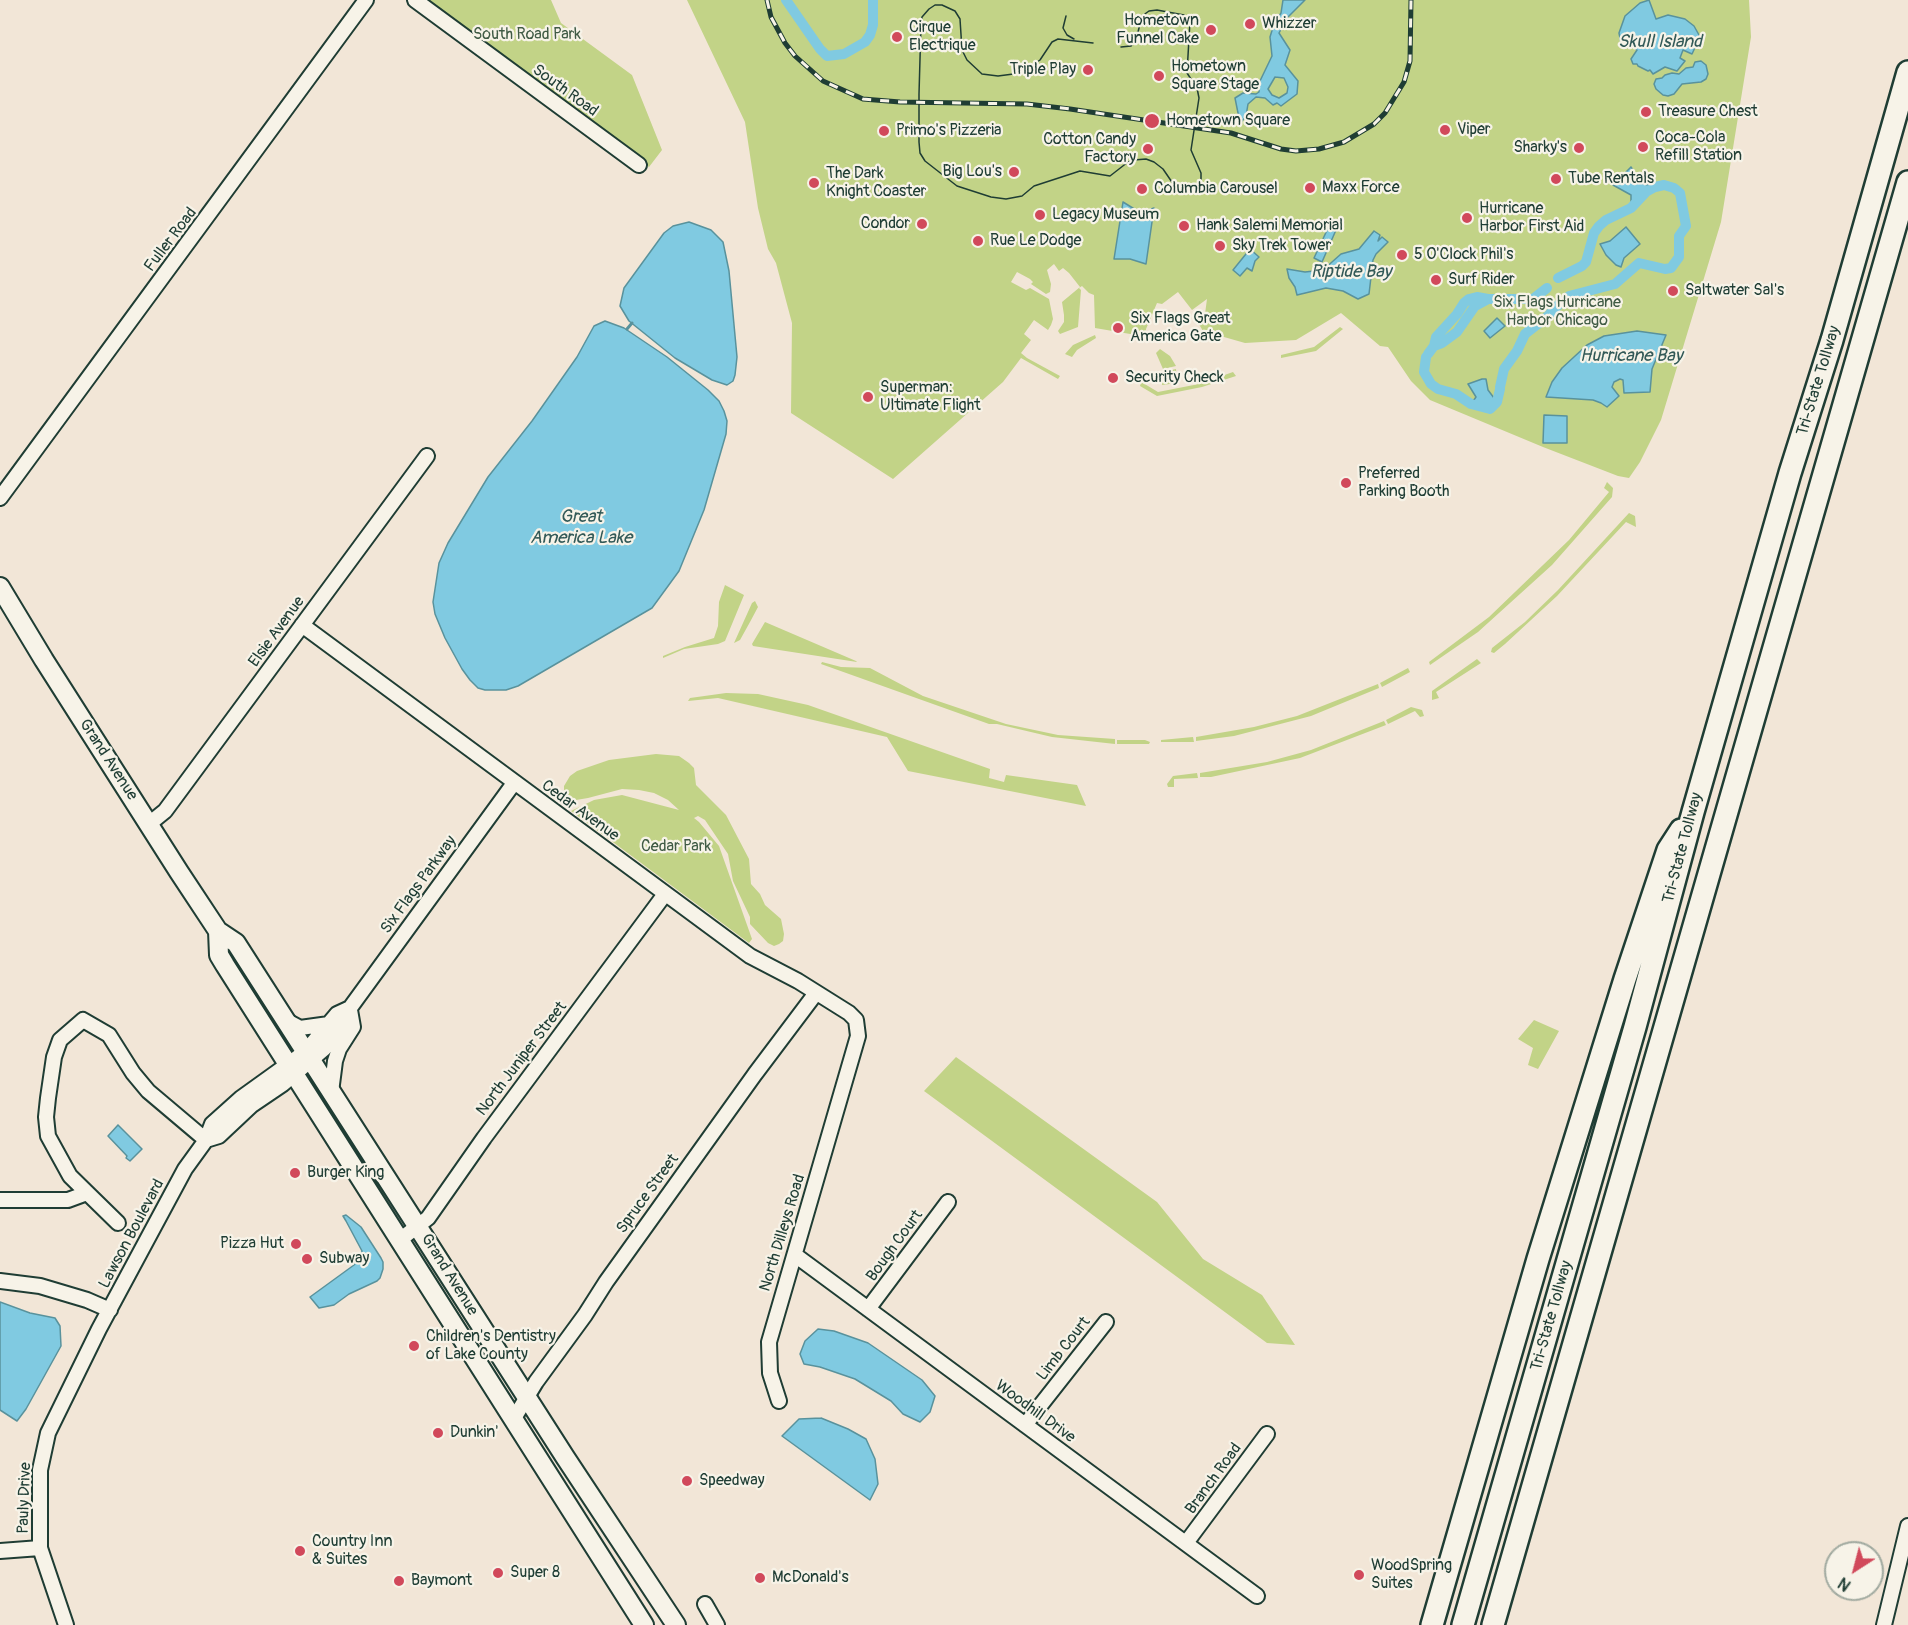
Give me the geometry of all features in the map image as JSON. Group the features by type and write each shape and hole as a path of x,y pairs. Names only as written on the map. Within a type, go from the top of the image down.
{"highway":[{"name":"Tri-State Tollway","path":"1463,1625 1635,1027 1693,812 1790,473 1832,340 1908,72"},
{"name":"Tri-State Tollway","path":"1493,1625 1908,182"},
{"path":"1432,1625 1538,1259 1625,979 1668,850 1693,812"}],"main road":[{"name":"Grand Avenue","path":"0,587 44,660 218,931 236,944 676,1625"},
{"name":"Grand Avenue","path":"218,931 219,955 644,1625"}],"street":[{"name":"Fuller Road","path":"0,498 366,0"},
{"name":"South Road","path":"415,0 639,165"},
{"name":"Elsie Avenue","path":"149,824 165,811 427,456"},
{"name":"Cedar Avenue","path":"302,625 750,956 849,1013 856,1020 858,1036 847,1076"},
{"name":"Six Flags Parkway","path":"308,1056 324,1049 344,1023 350,1008 514,783"},
{"name":"North Juniper Street","path":"401,1239 428,1218 484,1138 665,894"},
{"name":"Spruce Street","path":"513,1420 638,1238 816,993"},
{"name":"Six Flags Parkway","path":"308,1056 337,1014 350,1008"},
{"path":"331,1092 339,1049 353,1027 350,1008"},
{"path":"284,1019 300,1028 329,1024"},
{"path":"117,1223 63,1166 48,1136 46,1127 48,1098 56,1047 60,1040 83,1020 109,1035 133,1073 148,1091 206,1140"},
{"name":"Lawson Boulevard","path":"0,1281 40,1286 87,1300 110,1310 185,1169 206,1140 212,1124 241,1098 291,1069 308,1056"},
{"name":"North Dilleys Road","path":"779,1401 770,1373 769,1341 847,1076"},
{"path":"0,1200 68,1200 87,1193"},
{"name":"Bough Court","path":"868,1310 948,1202"},
{"name":"Woodhill Drive","path":"795,1255 1257,1596"},
{"name":"Pauly Drive","path":"66,1625 40,1548 40,1470 44,1444 110,1310"},
{"name":"Limb Court","path":"1025,1425 1106,1322"},
{"name":"Branch Road","path":"1186,1543 1268,1434"},
{"path":"1884,1625 1908,1526"},
{"path":"0,1551 40,1548"},
{"path":"705,1604 717,1625"}],"green space":[{"name":"South Road Park","path":"420,0 551,0 561,23 632,75 662,150 649,167"},
{"name":"Six Flags Hurricane Harbor Chicago","path":"687,0 1749,0 1751,37 1721,222 1661,420 1640,462 1629,478 1618,476 1543,447 1430,400 1411,381 1388,347 1380,346 1341,313 1296,340 1245,343 1203,331 1194,316 1198,318 1205,314 1207,299 1192,310 1178,292 1162,304 1157,303 1146,329 1146,335 1142,336 1095,328 1094,295 1082,286 1079,288 1081,290 1078,327 1060,334 1058,331 1064,322 1062,302 1080,287 1069,273 1063,268 1059,271 1054,264 1047,270 1051,284 1050,292 1046,294 1031,284 1033,282 1030,279 1017,272 1011,282 1026,290 1030,288 1049,299 1053,319 1051,325 1048,330 1034,320 1024,334 1031,340 1021,353 1060,376 1058,379 1021,358 1003,382 893,479 791,413 792,323 776,263 768,249 758,208 745,122"},
{"path":"1340,327 1343,329 1316,351 1281,358 1281,355 1314,347"},
{"path":"1095,335 1096,338 1077,350 1072,357 1065,354 1073,345"},
{"path":"1160,349 1170,356 1176,366 1163,369 1156,353"},
{"path":"1176,369 1177,383 1162,385 1163,372"},
{"path":"1233,372 1236,376 1202,387 1157,396 1140,386 1143,383 1158,392 1199,384"},
{"path":"1607,482 1613,488 1612,497 1552,565 1478,632 1430,665 1429,662 1489,617 1569,540 1609,492 1604,488"},
{"path":"1629,513 1635,516 1636,527 1626,522 1557,596 1505,644 1494,653 1491,652 1492,648 1525,622 1558,590"},
{"path":"725,585 744,595 725,641 684,649 663,658 685,647 714,638 718,626 719,602"},
{"path":"755,601 758,607 740,640 734,643 752,603"},
{"path":"765,622 856,661 857,662 753,646"},
{"path":"1477,659 1481,663 1436,692 1439,698 1432,700 1432,691"},
{"path":"822,662 841,667 870,668 923,696 1006,724 1058,735 1115,739 1115,744 1052,737 989,724 821,664"},
{"path":"1408,668 1410,672 1382,687 1380,683"},
{"path":"1378,684 1379,688 1311,716 1234,736 1196,741 1196,737 1254,727 1297,716"},
{"path":"726,693 758,694 808,705 990,769 989,778 1004,782 1006,775 1077,785 1086,806 908,771 887,737 718,698 688,701 690,698"},
{"path":"1411,707 1422,710 1424,716 1420,717 1415,711 1388,724 1386,720"},
{"path":"1384,721 1386,725 1300,758 1211,777 1200,777 1200,773 1267,762 1311,750"},
{"path":"1193,737 1194,742 1161,742 1161,740"},
{"path":"1117,740 1150,742 1149,744 1117,744"},
{"name":"Cedar Park","path":"656,754 679,756 689,763 694,768 696,785 726,815 749,859 751,884 760,894 765,905 781,919 784,934 783,941 779,944 774,946 768,943 750,924 750,917 733,881 728,854 705,820 698,816 694,818 719,846 752,939 749,943 571,811 594,800 622,795 679,810 668,800 654,793 639,790 622,789 570,801 564,795 564,786 570,776 577,771 609,760"},
{"path":"1197,773 1198,778 1174,779 1174,787 1168,787 1167,784 1173,776"},
{"path":"1534,1020 1559,1031 1538,1069 1528,1065 1533,1048 1518,1039"},
{"path":"956,1057 1157,1202 1203,1259 1262,1295 1295,1345 1267,1343 924,1091"}],"water":[{"path":"1283,0 1305,0 1288,17 1279,33 1290,50 1285,65 1298,81 1297,94 1281,106 1277,103 1273,105 1265,98 1256,97 1248,104 1246,116 1242,121 1239,118 1235,98 1243,93 1256,94 1259,92 1259,83 1272,56 1270,37 1281,13","holes":["1275,77 1284,78 1288,87 1287,93 1279,98 1272,95 1268,89"]},
{"name":"Skull Island","path":"1649,0 1656,19 1668,15 1685,19 1694,26 1699,35 1692,54 1683,50 1680,58 1685,61 1677,71 1665,67 1653,74 1650,70 1633,64 1631,59 1637,50 1628,43 1621,43 1619,33 1625,16 1640,3"},
{"path":"1701,61 1706,65 1708,74 1706,79 1701,82 1682,84 1674,94 1668,96 1656,89 1654,84 1656,79 1672,73 1679,74 1686,68 1693,67 1695,62"},
{"path":"1631,167 1641,183 1655,187 1646,192 1631,208 1631,195 1613,185"},
{"path":"1123,202 1136,210 1145,211 1154,208 1146,264 1130,259 1114,259"},
{"path":"689,222 711,230 723,242 729,271 737,357 733,381 727,385 712,380 675,358 629,321 620,306 624,288 664,233 673,226"},
{"path":"1329,226 1336,230 1322,262 1314,258"},
{"path":"1626,227 1640,244 1624,258 1621,267 1606,255 1600,244 1610,241"},
{"name":"Riptide Bay","path":"1374,231 1380,235 1378,241 1382,237 1388,242 1373,260 1369,294 1358,299 1343,291 1326,288 1297,295 1287,269 1305,272 1323,270 1341,254 1359,249"},
{"path":"1250,249 1259,257 1252,271 1247,268 1240,276 1233,270"},
{"path":"1497,318 1505,326 1490,338 1484,331"},
{"name":"Great America Lake","path":"605,321 624,328 667,357 719,401 727,421 726,434 704,510 679,571 652,608 518,686 506,690 478,688 462,669 435,614 433,602 439,563 448,543 488,477 532,421 577,357 594,326"},
{"name":"Hurricane Bay","path":"1637,331 1666,335 1652,369 1650,392 1624,393 1623,380 1620,379 1614,382 1612,387 1619,396 1607,407 1593,400 1546,397 1552,382 1562,368 1587,345 1604,336"},
{"path":"1486,379 1488,390 1497,402 1490,409 1471,404 1476,397 1468,384"},
{"path":"1544,415 1567,416 1567,443 1543,443"},
{"path":"118,1125 142,1149 130,1161 108,1136"},
{"path":"346,1215 361,1227 381,1258 383,1269 377,1281 349,1294 334,1305 319,1308 310,1297 354,1265 361,1256 362,1251 343,1216"},
{"path":"0,1302 30,1313 55,1318 60,1326 61,1346 17,1421 0,1410"},
{"path":"818,1329 834,1331 868,1343 922,1380 935,1396 930,1412 920,1422 903,1414 891,1401 855,1379 804,1364 800,1354 805,1341"},
{"path":"821,1418 866,1439 875,1459 878,1484 870,1500 782,1436 799,1419"}],"waterway":[{"path":"786,0 827,56 844,54 865,42 873,25 873,0"},
{"path":"1558,278 1586,262 1594,233 1599,226 1631,208 1646,192 1664,185 1680,193 1686,226 1679,236 1679,257 1671,268 1665,269 1639,263 1615,284 1569,296"},
{"path":"1428,354 1434,346 1457,332 1475,306 1488,299 1533,299 1547,288"},
{"path":"1434,346 1436,337 1464,303 1477,297 1488,299"},
{"path":"1500,387 1504,369 1517,351 1525,334 1548,316 1561,302"},
{"path":"627,329 632,323"},
{"path":"1426,357 1424,372 1431,384 1438,389 1456,394 1471,404 1490,409 1497,402 1500,389"}],"tram line":[{"path":"1093,43 1058,39 1052,42 1040,60 1021,73 998,76 982,74 967,60 962,50 960,19 955,11 942,5 935,5 929,9 922,17 921,24 919,94 919,142 920,153 925,161 957,186 991,197 1006,199 1022,196 1034,186 1080,171 1110,176 1128,162 1146,159 1163,169 1176,188 1182,192 1192,191 1198,187 1201,173 1191,150 1199,98 1197,88 1187,73 1190,21 1184,15 1157,10 1149,11 1142,16 1137,36 1131,46 1121,47"},
{"path":"1066,16 1063,28 1067,35 1074,39"}],"railway":[{"path":"767,0 771,17 795,56 823,81 863,99 900,102 1027,104 1070,109 1231,133 1281,149 1296,151 1319,149 1344,142 1374,124 1385,113 1404,82 1410,61 1411,0"}],"place":[{"name":"Whizzer","path":"1250,24"},
{"name":"Hometown Funnel Cake","path":"1211,30"},
{"name":"Cirque Electrique","path":"897,37"},
{"name":"Triple Play","path":"1088,70"},
{"name":"Hometown Square Stage","path":"1159,76"},
{"name":"Treasure Chest","path":"1646,112"},
{"name":"Hometown Square","path":"1152,121"},
{"name":"Viper","path":"1445,130"},
{"name":"Primo's Pizzeria","path":"884,131"},
{"name":"Coca-Cola Refill Station","path":"1643,147"},
{"name":"Sharky's","path":"1579,148"},
{"name":"Cotton Candy Factory","path":"1148,149"},
{"name":"Big Lou's","path":"1014,172"},
{"name":"Tube Rentals","path":"1556,179"},
{"name":"The Dark Knight Coaster","path":"814,183"},
{"name":"Maxx Force","path":"1310,188"},
{"name":"Columbia Carousel","path":"1142,189"},
{"name":"Legacy Museum","path":"1040,215"},
{"name":"Hurricane Harbor First Aid","path":"1467,218"},
{"name":"Condor","path":"922,224"},
{"name":"Hank Salemi Memorial","path":"1184,226"},
{"name":"Rue Le Dodge","path":"978,241"},
{"name":"Sky Trek Tower","path":"1220,246"},
{"name":"5 O'Clock Phil's","path":"1402,255"},
{"name":"Surf Rider","path":"1436,280"},
{"name":"Saltwater Sal's","path":"1673,291"},
{"name":"Six Flags Great America Gate","path":"1118,328"},
{"name":"Security Check","path":"1113,378"},
{"name":"Superman: Ultimate Flight","path":"868,397"},
{"name":"Preferred Parking Booth","path":"1346,483"},
{"name":"Burger King","path":"295,1173"},
{"name":"Pizza Hut","path":"296,1244"},
{"name":"Subway","path":"307,1259"},
{"name":"Children's Dentistry of Lake County","path":"414,1346"},
{"name":"Dunkin'","path":"438,1433"},
{"name":"Speedway","path":"687,1481"},
{"name":"Country Inn & Suites","path":"300,1551"},
{"name":"Super 8","path":"498,1573"},
{"name":"WoodSpring Suites","path":"1359,1575"},
{"name":"McDonald's","path":"760,1578"},
{"name":"Baymont","path":"399,1581"}]}
